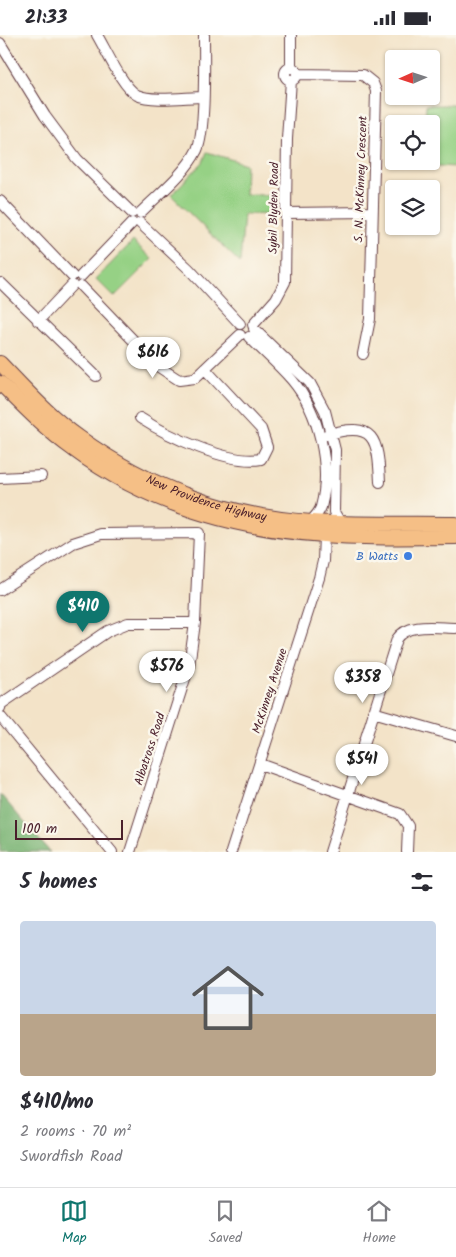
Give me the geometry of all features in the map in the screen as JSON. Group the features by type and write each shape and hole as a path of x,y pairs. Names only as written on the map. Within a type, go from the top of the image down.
{"highway":[{"name":"New Providence Highway","path":"0,363 35,400 79,438 149,479 220,508 310,522 341,524 456,523"},
{"name":"New Providence Highway","path":"0,383 71,448 102,469 183,508 220,519 267,529 324,535 456,537"}],"street":[{"path":"97,35 128,88 136,95 148,97 203,97"},
{"path":"38,321 178,175 197,149 203,97 204,35"},
{"name":"Sybil Blyden Road","path":"0,201 170,376 179,380 190,380 249,331 276,299 285,282 286,213 293,74 291,35"},
{"path":"0,43 77,159 189,269 240,323 238,329 249,331 310,383 325,411 332,434 336,474 334,512 341,524"},
{"name":"S. N. McKinney Crescent","path":"293,74 356,74 365,76 373,83 376,101 370,319 363,354"},
{"path":"286,213 372,212"},
{"path":"1,283 96,376"},
{"path":"249,331 292,379 310,409 320,437 323,490 320,509 310,522"},
{"path":"140,418 164,431 217,453 248,460 262,459 267,447 262,429 205,369"},
{"path":"320,437 355,430 372,438 378,449 380,481"},
{"path":"0,478 41,476"},
{"name":"Albatross Road","path":"0,590 73,543 101,534 199,533 196,623 189,665 130,852"},
{"name":"McKinney Avenue","path":"231,852 319,578 323,561 324,535"},
{"path":"0,708 1,704 108,631 128,623 196,623"},
{"path":"330,852 373,712 400,635 411,629 456,628"},
{"path":"373,712 456,737"},
{"path":"0,716 112,852"},
{"path":"260,764 396,812 403,817 409,833 407,852"}],"green space":[{"path":"426,105 456,105 456,167 440,166 440,115 425,115"},
{"path":"207,152 246,164 245,194 277,196 276,215 244,214 240,263 171,195 203,162"},
{"path":"133,241 152,259 114,297 96,279"},
{"path":"0,794 50,852 0,852"}],"place":[{"name":"B Watts","path":"408,556"}]}
